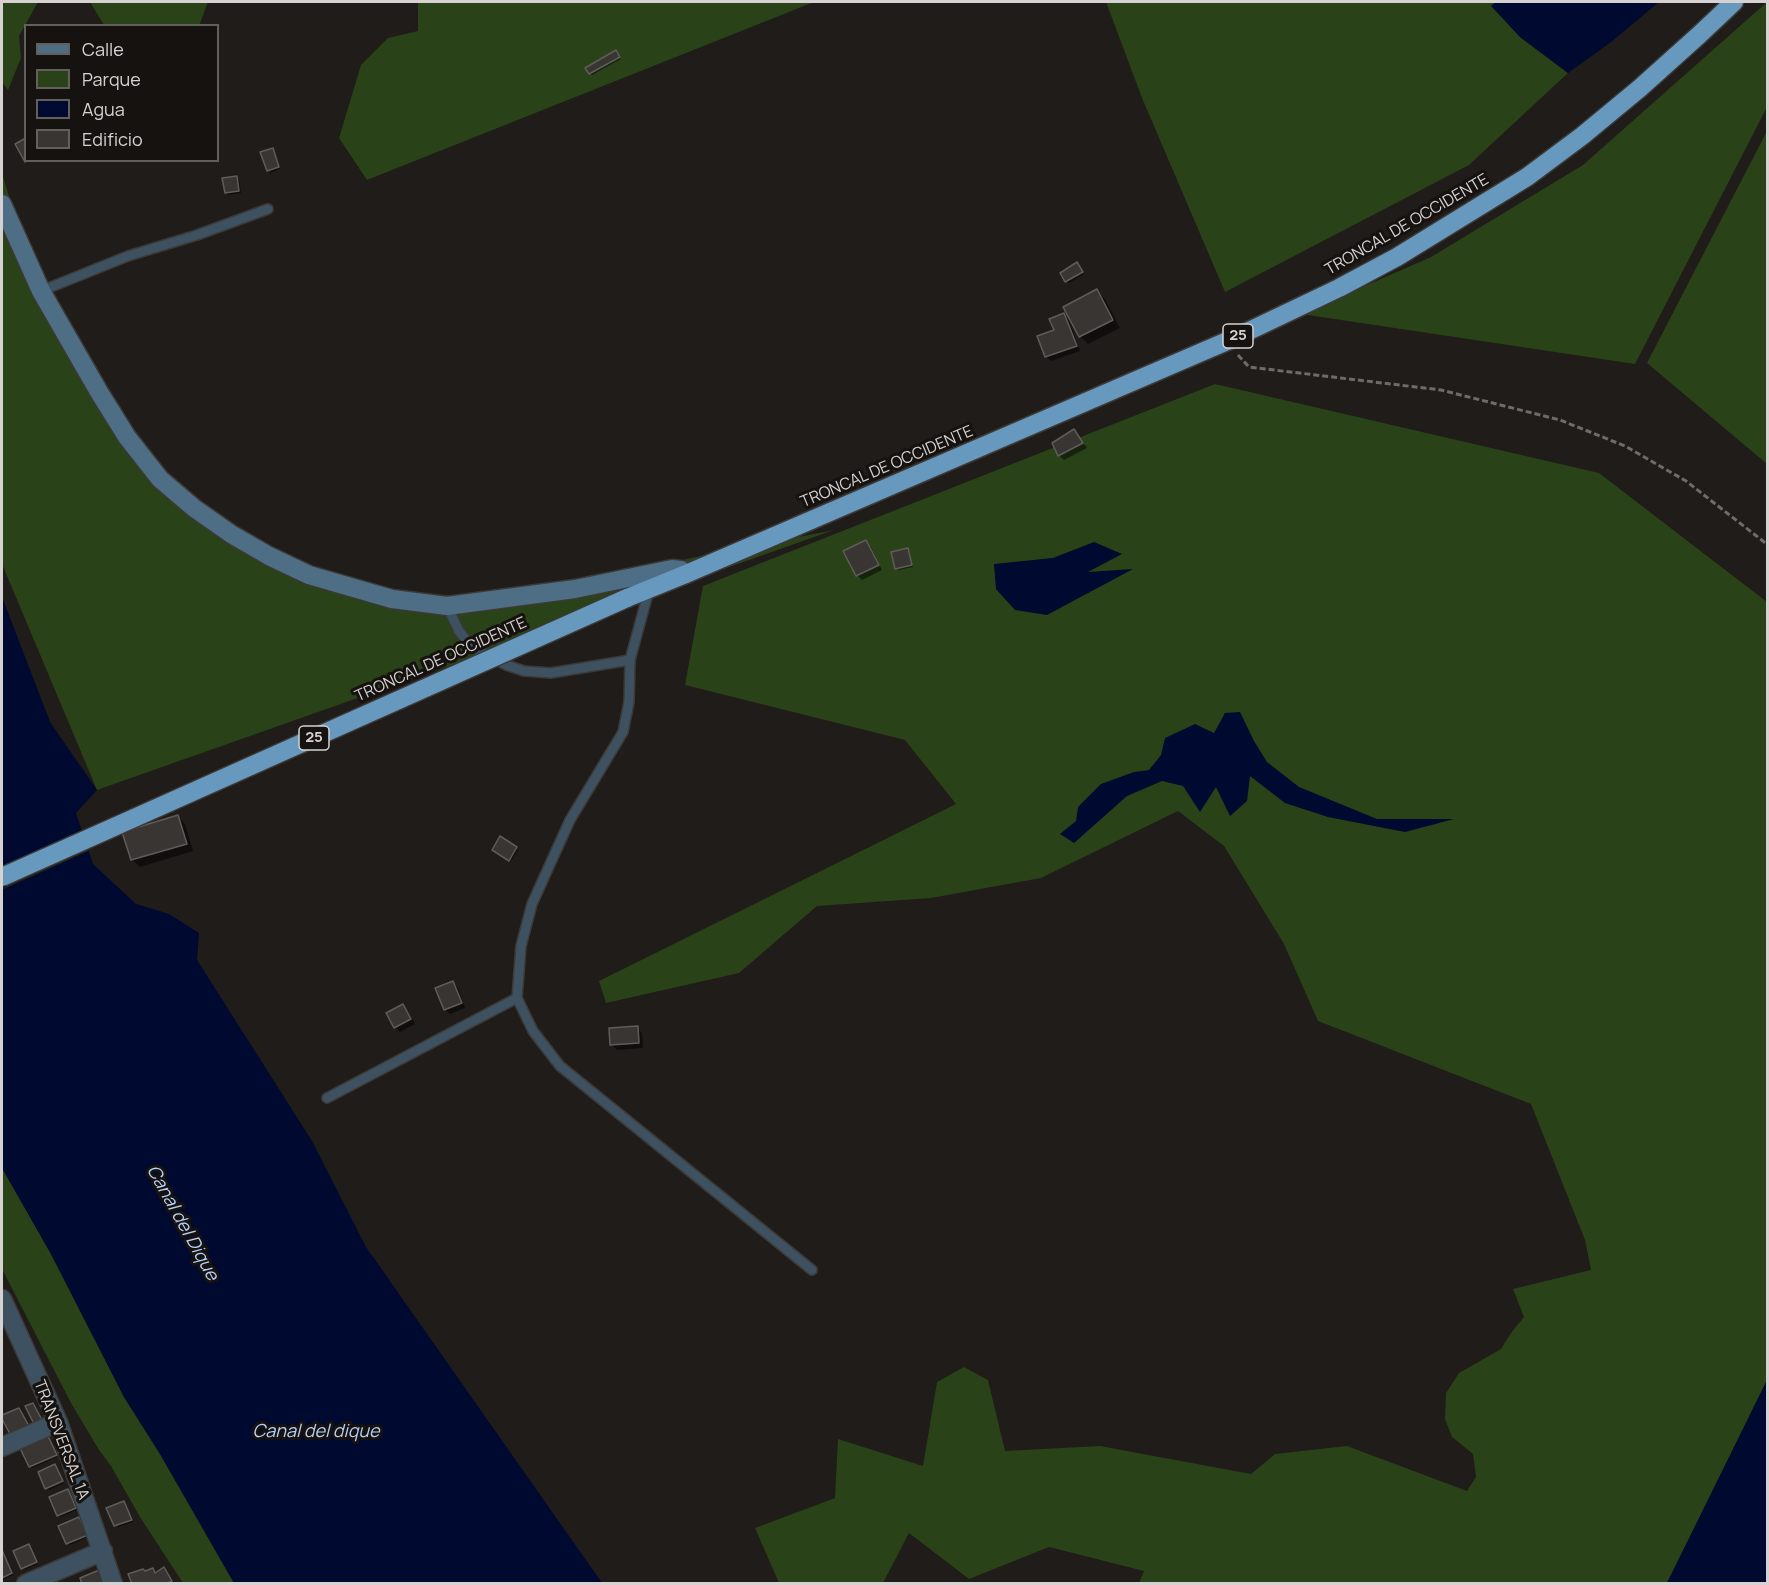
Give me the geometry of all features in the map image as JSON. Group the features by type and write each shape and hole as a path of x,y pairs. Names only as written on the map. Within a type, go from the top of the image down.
{"highway":[{"name":"TRONCAL DE OCCIDENTE","path":"2,877 627,598 1232,339 1340,288 1397,257 1527,177 1582,136 1640,88 1734,2"}],"street":[{"path":"2,204 41,291 127,437 160,479 194,508 231,534 269,556 309,575 392,598 447,606 574,589 672,569 681,570 686,574"},
{"name":"TRANSVERSAL 1A","path":"2,1299 58,1422 113,1584"},
{"path":"2,1447 58,1422"},
{"path":"26,1584 103,1551"}],"lane":[{"path":"41,291 129,256 197,235 268,209"},
{"path":"650,589 630,660 629,702 623,732 570,820 532,903 521,946 517,998 533,1031 560,1066 812,1270"},
{"path":"447,606 466,640 478,650 506,665 551,673 630,660"},
{"path":"327,1098 517,998"}],"path":[{"path":"1232,339 1239,357 1249,368 1441,390 1560,420 1625,446 1686,481 1767,545"}],"green space":[{"path":"2,2 38,2 19,36 21,58 8,90 2,82"},
{"path":"90,2 208,2 200,24 103,24"},
{"path":"418,2 814,2 367,180 339,138 361,65 388,38 418,31"},
{"path":"1106,2 1496,2 1492,5 1520,37 1568,73 1469,165 1225,292 1142,98"},
{"path":"1767,2 1767,107 1635,364 1301,314 1431,257 1583,165"},
{"path":"1767,131 1767,464 1647,363"},
{"path":"2,173 40,299 160,479 269,556 448,606 834,530 97,790 2,564"},
{"path":"1215,384 1599,473 1767,602 1767,1380 1667,1583 1139,1583 1144,1571 1049,1547 969,1579 909,1533 883,1583 779,1583 755,1528 835,1498 838,1439 923,1466 937,1382 964,1367 988,1380 1005,1451 1100,1446 1251,1474 1275,1454 1347,1446 1467,1491 1476,1477 1473,1454 1452,1437 1445,1419 1446,1393 1459,1373 1501,1349 1524,1317 1513,1289 1591,1270 1585,1240 1531,1104 1318,1021 1284,944 1224,846 1178,811 1041,878 931,898 817,906 739,973 606,1003 599,981 956,804 905,740 685,685 703,586"},
{"path":"2,1168 51,1254 124,1397 160,1454 234,1583 183,1583 71,1403 2,1269"}],"water":[{"path":"1496,2 1659,2 1611,42 1568,73 1520,37 1491,6"},
{"path":"1094,542 1122,554 1088,572 1133,569 1047,615 1015,610 996,589 994,564 1053,558"},
{"name":"Canal del dique","path":"2,597 50,722 97,790 76,813 93,864 136,904 169,914 199,933 197,960 312,1141 366,1247 602,1583 234,1583 160,1454 124,1397 51,1254 2,1168"},
{"path":"1240,712 1267,762 1299,787 1377,819 1454,819 1405,832 1328,817 1285,803 1250,776 1247,801 1230,816 1216,787 1200,812 1183,786 1162,781 1127,796 1074,843 1060,834 1076,821 1078,807 1101,784 1134,772 1149,770 1161,755 1165,738 1195,724 1214,733 1225,713"},
{"path":"1767,1380 1767,1583 1667,1583 1742,1431"}],"pier":[{"path":"84,829 91,850 2,890 2,866"}],"building":[{"path":"616,50 620,57 589,74 585,68"},
{"path":"24,139 24,160 15,144"},
{"path":"273,148 279,167 267,171 260,152"},
{"path":"237,176 239,191 225,193 222,178"},
{"path":"1077,262 1083,272 1065,282 1060,273"},
{"path":"1097,289 1113,320 1079,337 1063,307"},
{"path":"1064,313 1077,346 1045,357 1037,336 1054,330 1049,319"},
{"path":"1074,429 1083,443 1058,456 1052,443"},
{"path":"866,540 879,565 856,576 843,551"},
{"path":"908,548 912,565 895,569 891,552"},
{"path":"178,815 187,844 131,860 122,832"},
{"path":"500,836 517,847 509,861 492,850"},
{"path":"453,981 462,1003 444,1010 435,988"},
{"path":"403,1004 411,1019 394,1028 386,1013"},
{"path":"638,1026 639,1043 610,1045 609,1028"},
{"path":"33,1403 42,1420 34,1424 25,1406"},
{"path":"19,1408 29,1426 10,1434 2,1415"},
{"path":"47,1434 57,1455 29,1467 19,1446"},
{"path":"55,1464 63,1481 45,1489 38,1472"},
{"path":"68,1489 76,1508 57,1516 49,1497"},
{"path":"124,1501 132,1520 114,1526 106,1508"},
{"path":"79,1517 88,1535 66,1544 58,1526"},
{"path":"29,1544 37,1562 21,1569 13,1551"},
{"path":"2,1550 12,1573 2,1578"},
{"path":"164,1567 172,1581 165,1584 132,1584 128,1574 153,1568 155,1573"},
{"path":"104,1568 108,1584 82,1584 80,1578"}],"water label":[{"name":"Canal del Dique","path":"182,1223"}]}
